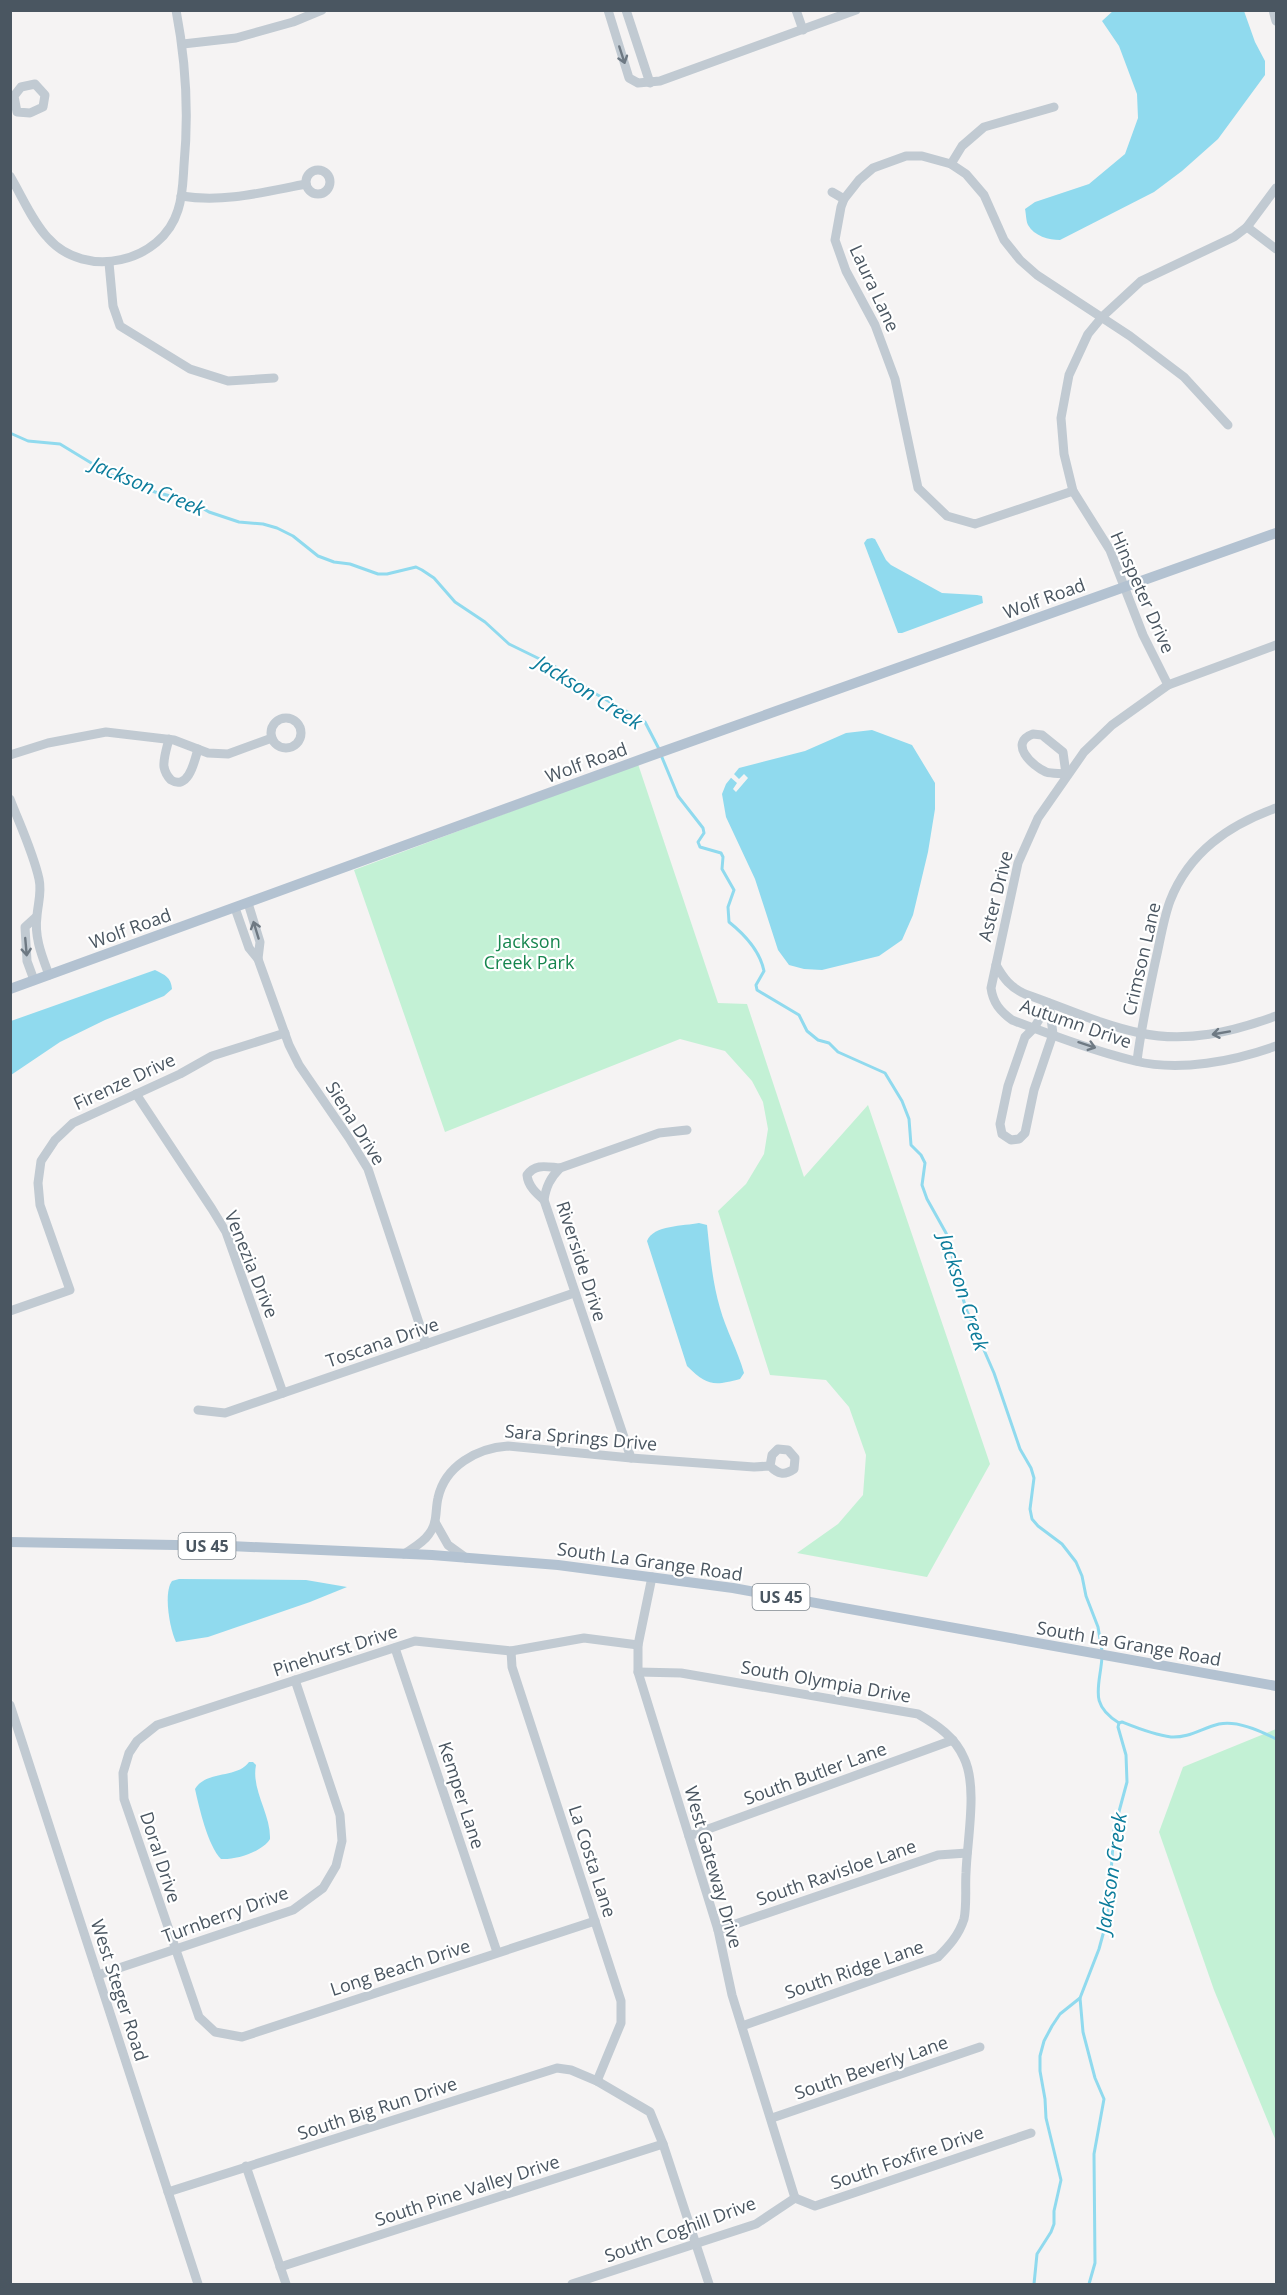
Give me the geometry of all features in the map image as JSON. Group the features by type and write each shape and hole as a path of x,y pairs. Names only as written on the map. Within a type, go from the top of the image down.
{"main road":[{"name":"Wolf Road","path":"10,989 672,748 1276,533"},
{"name":"South La Grange Road","path":"10,1542 230,1546 404,1554 558,1565 733,1588 1276,1686"}],"street":[{"path":"10,176 48,239 78,258 109,262 138,254 161,239 170,228 178,211 186,144 187,97 183,44 176,10"},
{"path":"183,44 236,38 293,22 322,10"},
{"path":"608,10 629,78 638,83 660,81 856,10"},
{"path":"626,10 650,83"},
{"path":"796,10 803,30"},
{"path":"1273,10 1276,21"},
{"path":"951,164 962,146 984,127 1054,106"},
{"name":"Laura Lane","path":"1073,491 975,524 947,516 918,488 895,379 875,325 846,272 835,240 844,199 859,180 873,168 906,156 922,156 951,164 966,174 980,190 1004,240 1020,260 1037,274 1130,336 1184,377 1228,425"},
{"path":"181,196 200,199 230,198 306,184"},
{"name":"Hinspeter Drive","path":"1168,685 1122,587 1110,550 1073,491 1064,454 1061,418 1069,375 1088,334 1102,317 1141,281 1234,237 1247,227 1276,188"},
{"path":"832,192 844,199"},
{"path":"1247,227 1276,249"},
{"path":"109,262 113,306 120,326 190,369 228,381 274,378"},
{"name":"Aster Drive","path":"996,965 1018,863 1038,818 1066,774 1098,737 1134,708 1168,685 1276,645"},
{"path":"10,755 48,743 106,732 169,739 208,753 228,754 272,738"},
{"path":"1033,734 1042,735 1063,752 1066,774 1046,772 1025,757 1021,748 1024,739 1033,734"},
{"path":"169,739 164,765 166,774 172,780 179,782 186,779 191,773 198,749"},
{"path":"10,799 39,878 41,894 36,917 39,947 49,975"},
{"name":"Crimson Lane","path":"1137,1061 1140,1033 1164,920 1180,879 1202,851 1216,838 1243,821 1276,808"},
{"name":"Siena Drive","path":"248,903 260,942 258,959"},
{"name":"Siena Drive","path":"235,908 249,948 258,959 299,1065 350,1138 368,1169 426,1344"},
{"path":"34,980 27,961 25,927 36,917"},
{"name":"Autumn Drive","path":"996,965 1004,979 1013,988 1049,1003 1140,1033 1179,1037 1208,1035 1232,1031 1276,1016"},
{"name":"Autumn Drive","path":"996,965 991,988 995,1004 1012,1020 1137,1061 1205,1064 1241,1058 1276,1046"},
{"path":"1049,1003 1053,1034 1034,1090 1025,1133 1019,1139 1011,1140 1002,1134 1000,1124 1008,1086 1025,1037 1034,1028 1049,1003"},
{"name":"Firenze Drive","path":"10,1311 70,1290 40,1205 38,1183 41,1161 55,1140 73,1123 180,1074 212,1056 285,1033"},
{"name":"Venezia Drive","path":"136,1094 226,1232 283,1393"},
{"path":"544,1200 533,1190 528,1181 527,1175 532,1169 540,1166 560,1168 659,1133 687,1130"},
{"name":"Riverside Drive","path":"560,1168 546,1187 544,1200 631,1458"},
{"name":"Toscana Drive","path":"198,1410 225,1413 574,1293"},
{"name":"Sara Springs Drive","path":"404,1554 430,1533 435,1522 438,1497 447,1479 458,1465 473,1455 493,1447 508,1446 754,1467 770,1466"},
{"path":"435,1522 448,1545 466,1558"},
{"name":"West Gateway Drive","path":"652,1577 638,1645 638,1672 718,1930 724,1966 795,2198"},
{"name":"Pinehurst Drive","path":"129,1753 137,1741 158,1725 415,1641 511,1651 584,1638 638,1645"},
{"name":"Kemper Lane","path":"395,1648 497,1952"},
{"name":"La Costa Lane","path":"511,1651 512,1667 621,2001 621,2023 597,2081"},
{"name":"South Olympia Drive","path":"638,1672 681,1673 918,1714 940,1727 953,1740 964,1758 969,1773 970,1796 967,1853"},
{"name":"Turnberry Drive","path":"98,1975 293,1910 323,1888 336,1866 342,1841 340,1815 296,1680"},
{"name":"West Steger Road","path":"10,1706 198,2284"},
{"name":"South Butler Lane","path":"689,1836 953,1740"},
{"name":"Doral Drive","path":"129,1753 123,1773 124,1799 174,1950 199,2017 215,2032"},
{"name":"South Ravisloe Lane","path":"718,1930 938,1855 967,1853"},
{"name":"South Ridge Lane","path":"742,2026 938,1957 954,1941 964,1919 967,1853"},
{"name":"Long Beach Drive","path":"215,2032 242,2037 595,1921"},
{"name":"South Beverly Lane","path":"772,2118 980,2047"},
{"name":"South Big Run Drive","path":"168,2192 557,2068 571,2070 597,2081 650,2112 663,2144 709,2284"},
{"name":"South Foxfire Drive","path":"795,2198 815,2206 1031,2133"},
{"name":"South Pine Valley Drive","path":"280,2267 663,2144"},
{"path":"246,2166 286,2284"},
{"name":"South Coghill Drive","path":"572,2284 756,2223 795,2198"}],"green space":[{"name":"Jackson Creek Park","path":"638,764 718,1003 747,1004 804,1177 868,1105 990,1464 927,1577 797,1553 838,1524 863,1495 866,1455 849,1407 826,1380 770,1375 718,1211 746,1184 764,1154 768,1129 763,1102 752,1081 725,1051 680,1039 445,1132 354,870"},
{"path":"1276,1729 1276,2141 1214,1990 1159,1832 1183,1767"}],"water":[{"path":"1114,10 1244,11 1255,42 1265,61 1265,75 1218,139 1154,192 1060,240 1047,238 1031,229 1027,223 1025,209 1035,202 1089,184 1125,154 1138,118 1137,94 1119,46 1102,21"},
{"path":"867,539 875,539 891,565 942,593 982,596 983,603 898,633 864,543"},
{"path":"872,730 912,745 935,783 935,809 928,852 913,915 902,940 879,956 822,970 789,965 778,950 755,879 726,817 722,794 726,784 739,768 805,751 846,733"},
{"path":"155,970 169,979 172,989 164,996 105,1020 60,1042 11,1075 11,1021"},
{"path":"699,1223 707,1225 717,1298 744,1373 740,1379 724,1383 706,1381 687,1366 647,1241 650,1236 662,1229"},
{"path":"179,1579 306,1580 347,1587 208,1637 176,1642 170,1621 168,1594 172,1581"},
{"path":"249,1762 256,1765 256,1784 268,1820 270,1839 261,1848 248,1854 221,1859 208,1836 195,1789 206,1779 237,1771"}],"pier":[{"path":"732,772 739,779 744,774 748,778 736,792 733,789 737,783 729,776"}],"waterway":[{"name":"Jackson Creek","path":"10,433 28,441 60,444 111,475 155,492 190,501 209,512 239,522 277,528 293,536 318,556 334,562 350,564 378,574 416,567 434,578 455,602 485,622 509,644 554,666 596,694 645,722 659,749"},
{"name":"Jackson Creek","path":"661,755 678,796 703,828 704,833 698,842 700,847 721,853 723,857 722,869 734,890 728,907 729,922 751,943 764,971 756,985 757,990 799,1015 807,1031 818,1040 829,1043 838,1052 885,1073 902,1101 909,1119 911,1145 925,1163 922,1185 946,1233 952,1250 953,1268 967,1311 994,1373 1020,1449 1031,1468 1034,1478 1030,1509 1032,1519 1062,1544 1076,1562 1098,1627 1102,1651"},
{"path":"1102,1657 1098,1686 1099,1702 1109,1716 1119,1723 1171,1737 1226,1723 1241,1725 1276,1739"},
{"name":"Jackson Creek","path":"1034,2284 1037,2254 1054,2224 1054,2211 1061,2180 1046,2118 1040,2056 1044,2041 1060,2014 1080,1998 1099,1949 1108,1916 1114,1830 1127,1782 1126,1755 1118,1727 1119,1723"},
{"path":"1080,1998 1083,2032 1095,2078 1104,2099 1094,2154 1095,2263 1089,2284"}]}
